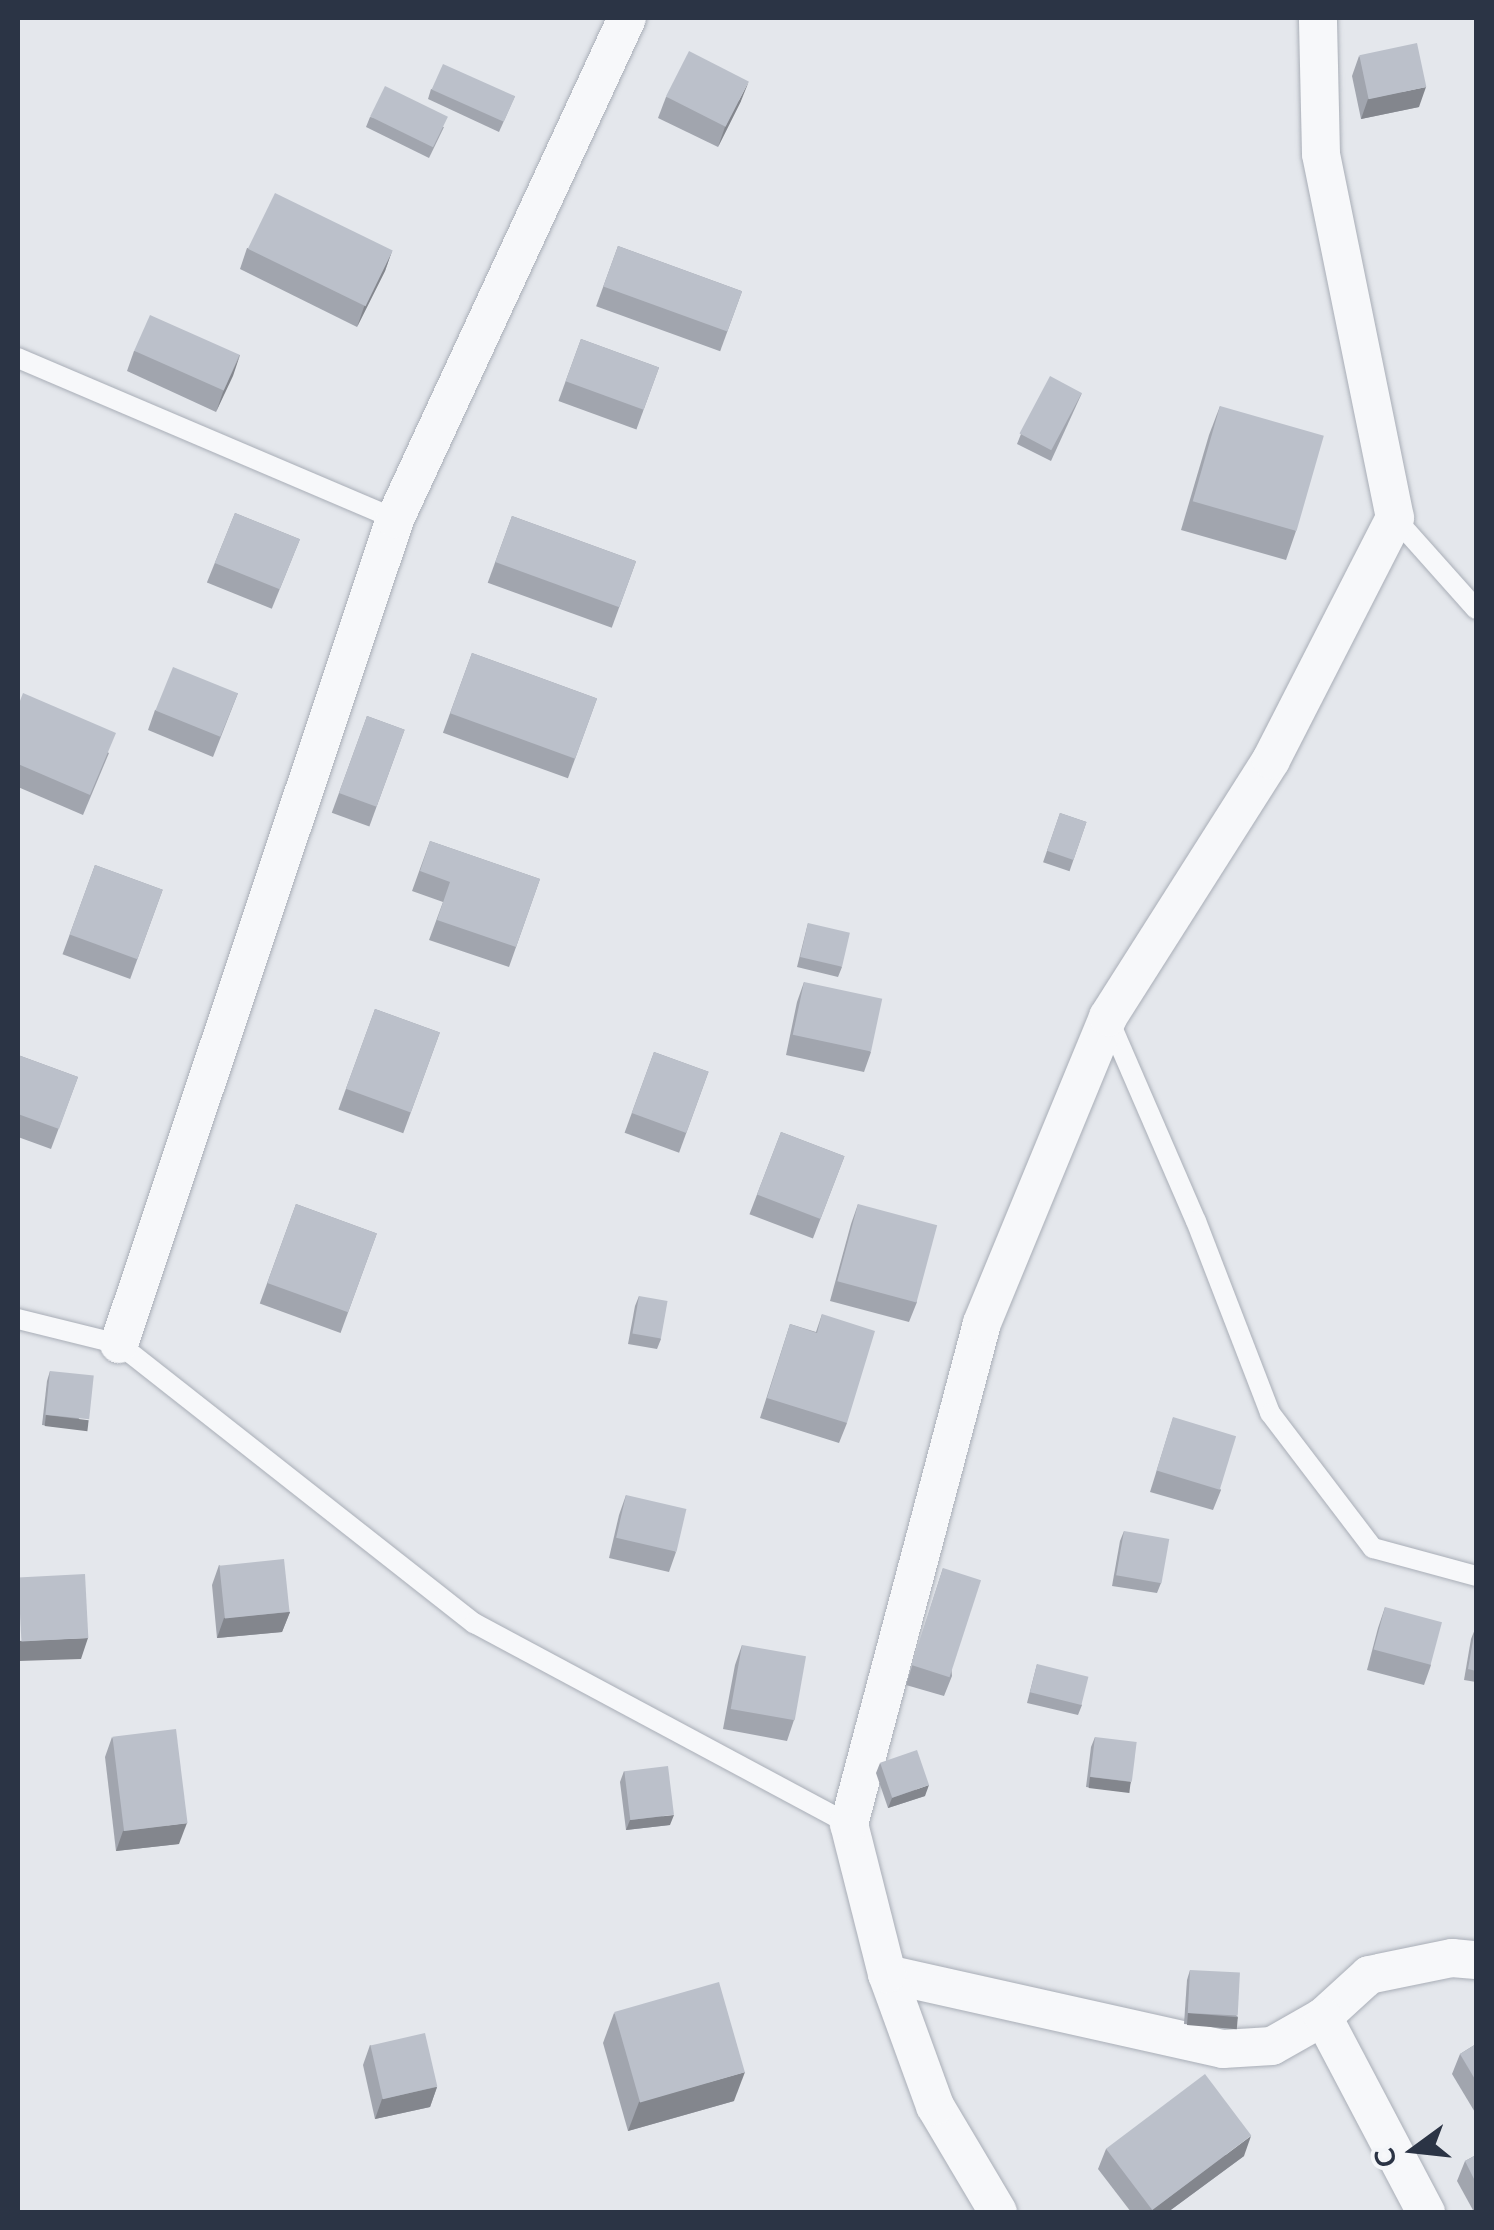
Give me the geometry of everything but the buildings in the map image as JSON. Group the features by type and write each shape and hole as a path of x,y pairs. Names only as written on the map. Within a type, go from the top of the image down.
{"street":[{"path":"119,1344 395,519 627,18"},
{"path":"998,2212 935,2106 887,1974 848,1824 982,1324 1108,1016 1271,760 1395,518 1321,154 1318,18"},
{"path":"887,1974 1223,2049 1272,2046 1323,2017 1369,1974 1452,1958 1476,1960"},
{"path":"1323,2017 1426,2212"}],"lane":[{"path":"18,358 395,519"},
{"path":"1395,518 1476,610"},
{"path":"1108,1016 1196,1221 1270,1413 1374,1548 1476,1576"},
{"path":"18,1319 119,1344 474,1622 848,1824"}]}
